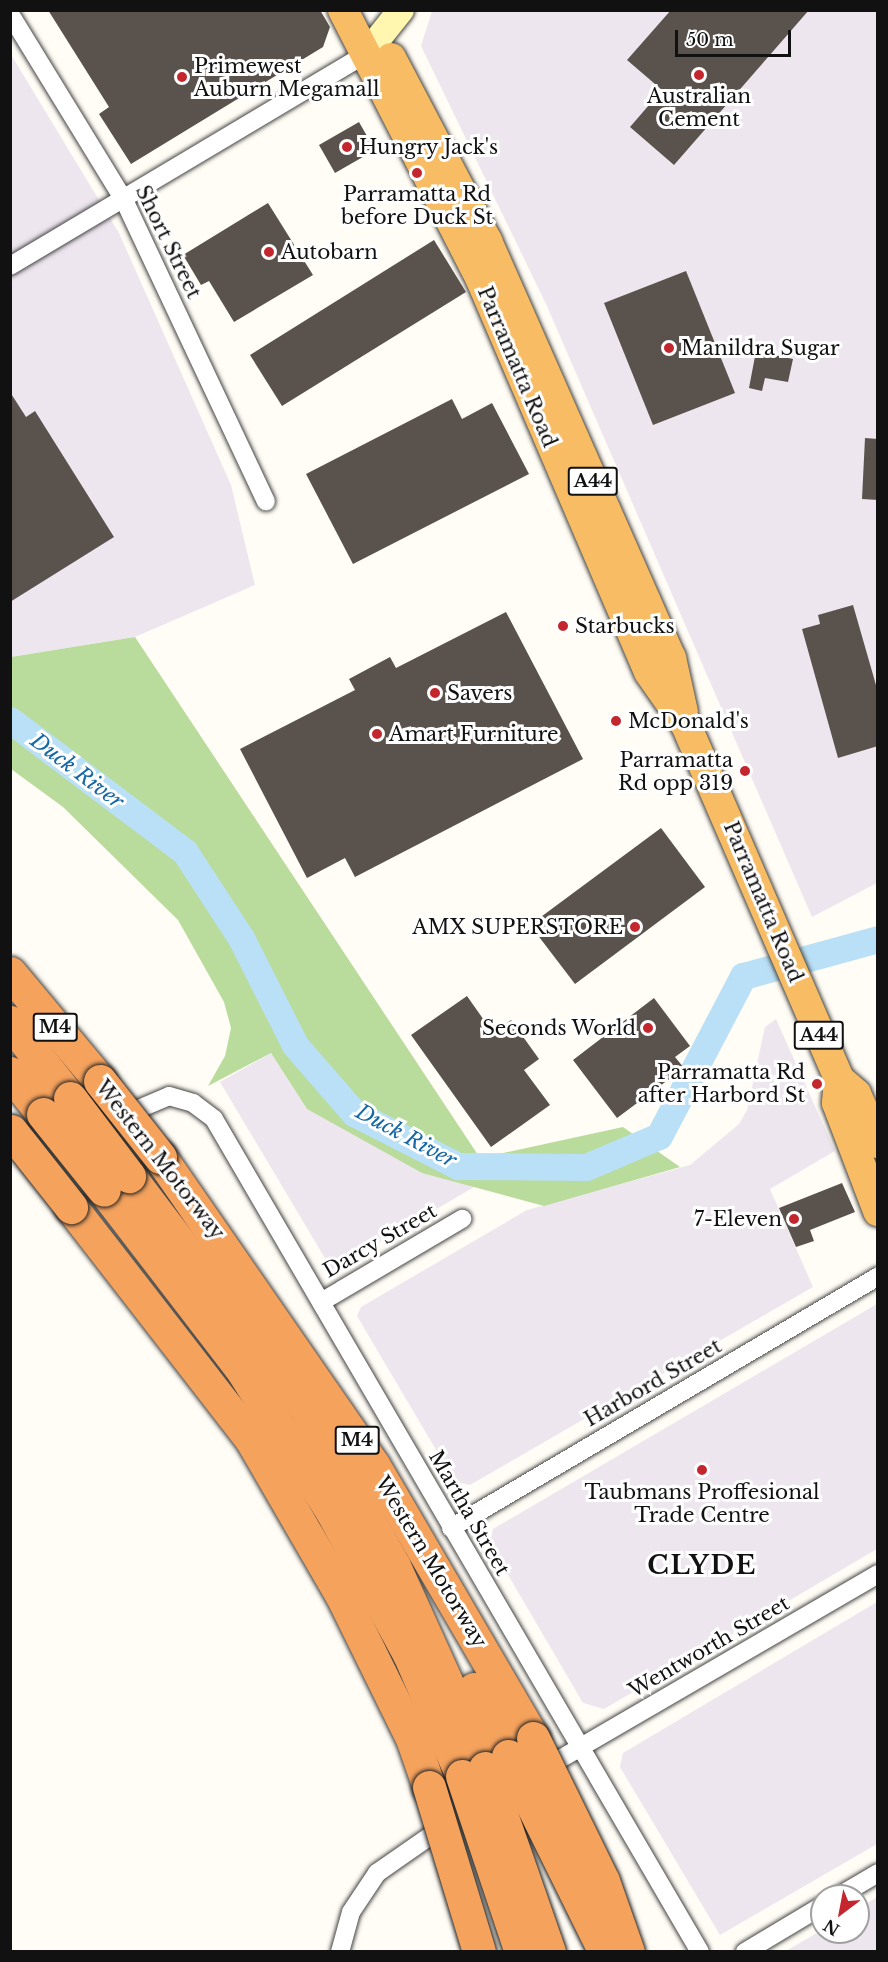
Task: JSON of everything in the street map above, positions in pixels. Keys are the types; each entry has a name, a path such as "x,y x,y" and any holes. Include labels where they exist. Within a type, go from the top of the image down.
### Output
{"highway":[{"name":"Parramatta Road","path":"343,10 373,46"},
{"name":"Parramatta Road","path":"366,10 373,46 481,280 649,672 686,725 839,1079 856,1094 878,1143"},
{"name":"Western Motorway","path":"10,973 160,1157 374,1466 497,1759 549,1952"},
{"name":"Western Motorway","path":"10,1022 56,1106 117,1183 305,1408 394,1566 497,1759 520,1952"},
{"name":"Western Motorway","path":"10,1073 56,1106"},
{"name":"Parramatta Road","path":"839,1079 837,1103 878,1211"},
{"path":"11,1131 250,1438 341,1594 412,1738 480,1952"},
{"name":"Western Motorway","path":"117,1183 240,1367 331,1510 409,1654 497,1759 599,1870 628,1952"},
{"path":"497,1759 605,1952"}],"main road":[{"path":"373,46 401,10"}],"street":[{"name":"Short Street","path":"10,14 125,202 266,501"},
{"path":"10,266 125,202 373,46"},
{"name":"Martha Street","path":"141,1108 169,1096 193,1103 214,1119 700,1952"},
{"name":"Darcy Street","path":"321,1302 462,1219"},
{"name":"Harbord Street","path":"451,1528 878,1276"},
{"name":"Wentworth Street","path":"562,1758 878,1574"},
{"path":"340,1952 345,1929 377,1873 430,1836"},
{"path":"859,1884 878,1873"},
{"path":"745,1952 810,1913"}],"shaded area":[{"path":"432,11 877,11 877,883 812,917 546,304 421,46"},
{"path":"10,53 119,233 231,485 255,585 135,637 11,657"},
{"path":"776,1019 835,1151 770,1189 813,1287 470,1485 455,1482 357,1316 361,1307 527,1210 690,1165 739,1124 747,1110 765,1027"},
{"path":"271,1053 307,1109 481,1183 332,1270 220,1082"},
{"path":"877,1304 877,1549 604,1709 583,1703 490,1544 493,1529"},
{"path":"877,1602 877,1844 720,1935 620,1767 623,1753"},
{"path":"877,1897 877,1951 786,1951 810,1937 810,1944 870,1944 870,1901"}],"green space":[{"path":"135,637 480,1158 623,1127 680,1167 544,1206 422,1173 307,1109 271,1053 208,1086 225,1056 231,1028 224,1002 178,920 63,807 11,769 11,657"}],"building":[{"name":"Primewest Auburn Megamall","path":"48,10 320,10 330,27 323,47 131,164 99,114 109,107"},
{"name":"Australian Cement","path":"671,10 809,10 674,165 630,127 662,90 627,60"},
{"name":"Hungry Jack's","path":"359,122 375,150 335,173 319,145"},
{"path":"268,203 313,275 234,322 209,281 201,285 183,255"},
{"path":"434,240 466,292 282,406 250,355"},
{"name":"Manildra Sugar","path":"686,271 735,393 653,425 604,303"},
{"path":"756,351 793,359 788,382 765,378 762,391 749,388"},
{"path":"10,392 26,417 35,411 114,537 10,602"},
{"path":"452,399 462,419 492,403 529,474 353,564 306,474"},
{"path":"865,438 878,439 878,500 862,499"},
{"path":"853,605 878,692 878,746 838,758 802,629 820,624 818,615"},
{"path":"506,612 583,759 355,877 345,858 307,878 240,749 355,690 349,679 390,657 396,668"},
{"path":"661,828 705,887 575,984 530,925"},
{"path":"467,996 493,1033 511,1020 539,1059 524,1070 550,1105 491,1147 411,1035"},
{"path":"654,998 690,1046 675,1057 684,1068 617,1118 573,1060"},
{"path":"842,1183 855,1212 810,1230 814,1241 796,1247 779,1208"}],"waterway":[{"name":"Duck River","path":"10,720 185,852 241,938 295,1045 354,1113 458,1166 586,1167 659,1136 743,976 878,939"}],"place":[{"name":"Australian Cement","path":"699,75"},
{"name":"Primewest Auburn Megamall","path":"182,77"},
{"name":"Hungry Jack's","path":"347,147"},
{"name":"Parramatta Rd before Duck St","path":"417,173"},
{"name":"Autobarn","path":"269,252"},
{"name":"Manildra Sugar","path":"669,348"},
{"name":"Starbucks","path":"563,626"},
{"name":"Savers","path":"435,693"},
{"name":"McDonald's","path":"616,721"},
{"name":"Amart Furniture","path":"377,734"},
{"name":"Parramatta Rd opp 319","path":"745,771"},
{"name":"AMX SUPERSTORE","path":"635,927"},
{"name":"Seconds World","path":"648,1028"},
{"name":"Parramatta Rd after Harbord St","path":"817,1084"},
{"name":"7-Eleven","path":"794,1219"},
{"name":"Taubmans Proffesional Trade Centre","path":"702,1470"}],"district":[{"name":"CLYDE","path":"702,1566"}]}
